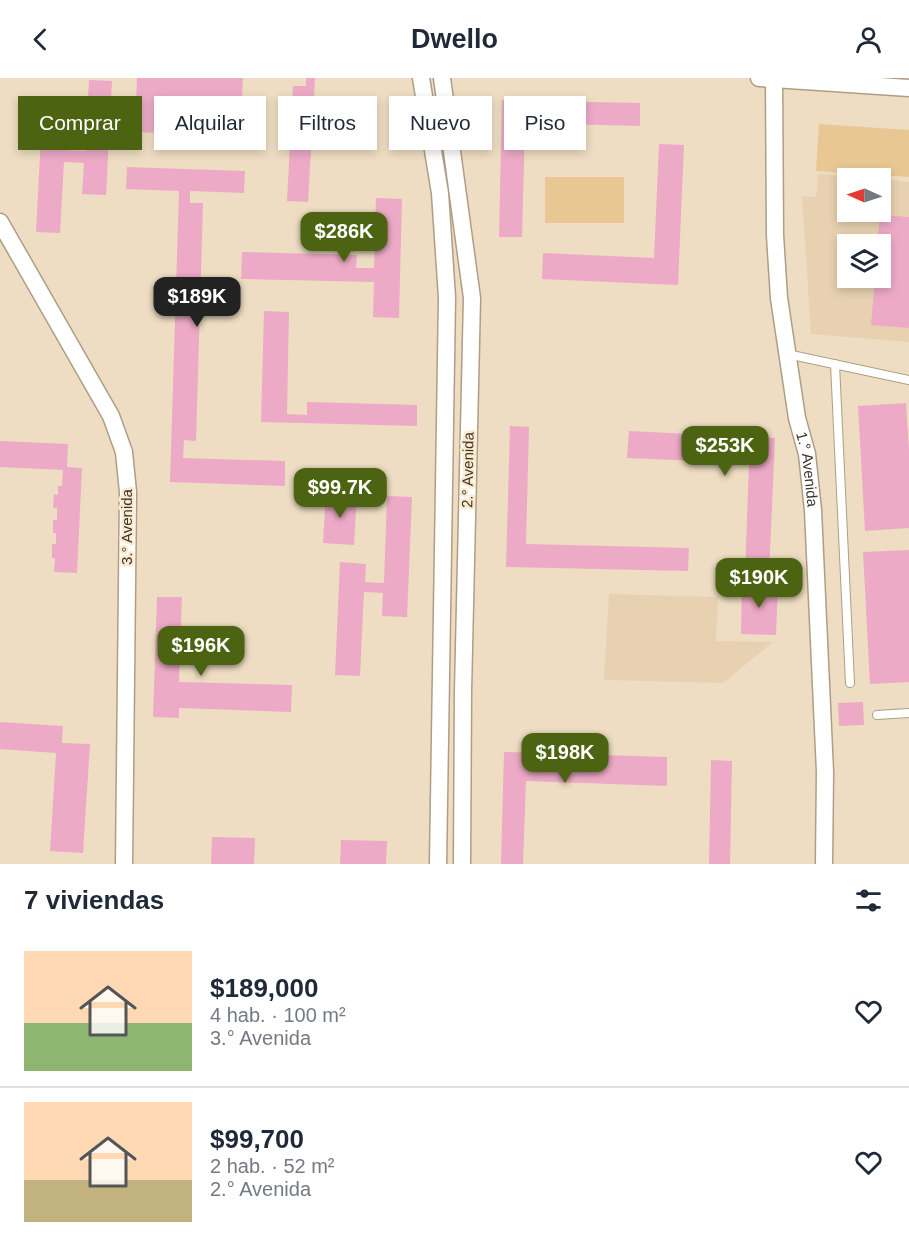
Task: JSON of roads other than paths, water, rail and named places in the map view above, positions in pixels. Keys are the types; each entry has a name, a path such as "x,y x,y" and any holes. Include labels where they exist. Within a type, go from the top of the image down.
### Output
{"street":[{"path":"421,78 440,193 447,297 438,864"},
{"name":"2.° Avenida","path":"442,78 472,298 463,692 462,864"},
{"path":"769,78 909,88"},
{"name":"1.° Avenida","path":"769,78 779,298 797,418 807,454 813,510 825,772 824,864"},
{"name":"3.° Avenida","path":"0,222 111,416 124,452 128,492 124,864"}],"lane":[{"path":"786,354 909,380"},
{"path":"835,364 850,683"},
{"path":"877,714 909,713"}]}
